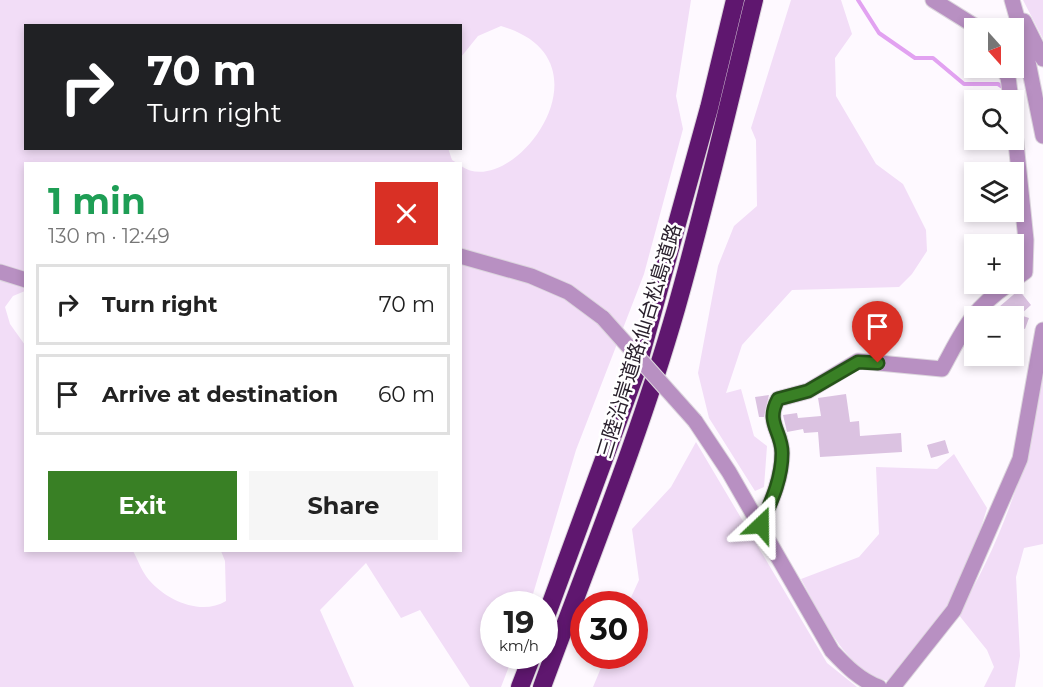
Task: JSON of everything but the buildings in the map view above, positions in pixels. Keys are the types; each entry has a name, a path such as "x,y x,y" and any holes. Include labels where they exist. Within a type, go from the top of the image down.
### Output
{"highway":[{"name":"三陸沿岸道路;仙台松島道路","path":"555,591 636,372 710,108 735,0"},
{"name":"三陸沿岸道路;仙台松島道路","path":"542,687 624,466 675,310 721,138 753,0"},
{"path":"520,687 527,669"}],"street":[{"path":"933,0 964,19"},
{"path":"1012,0 1043,58"},
{"path":"1012,0 1024,42 1043,136"},
{"path":"1017,150 1026,240 1024,273"},
{"path":"462,257 531,276 568,292 603,318 695,422 761,525 803,604 832,651 849,669 868,683 879,687"},
{"path":"0,273 24,279"},
{"path":"761,525 778,485 782,451 772,420 778,399 808,391 858,362 942,369 973,314 998,294"},
{"path":"893,687 954,610 1020,459 1043,330"}],"shaded area":[{"path":"0,0 691,0 676,96 683,129 644,274 576,450 534,591 480,591 480,669 508,669 501,687 470,687 420,610 401,618 366,563 320,610 354,687 0,687"},
{"path":"791,0 841,0 852,34 835,58 836,96 876,164 903,184 926,230 927,251 912,274 899,287 792,290 742,345 726,393 741,389 754,436 767,446 764,487 755,491 709,418 698,373 718,266 734,226 757,206 756,140 751,128"},
{"path":"1023,0 1043,0 1043,39"},
{"path":"1043,374 1043,544 1024,548 1016,577 1020,656 1015,687 984,687 994,667 987,650 958,614 988,557 1012,498 1031,438"},
{"path":"696,442 827,663 857,687 593,687 601,669 648,669 648,591 634,591 639,580 632,529 671,487"},
{"path":"954,454 987,508 980,531 947,609 891,681 876,677 849,656 837,641 801,579 859,557 879,534 876,467 937,469"}],"waterway":[{"path":"858,0 879,33 915,58 933,58 964,84 998,84 1004,88"}],"route":[{"path":"761,525 778,485 782,451 772,420 778,399 808,391 858,362 878,363"}]}
